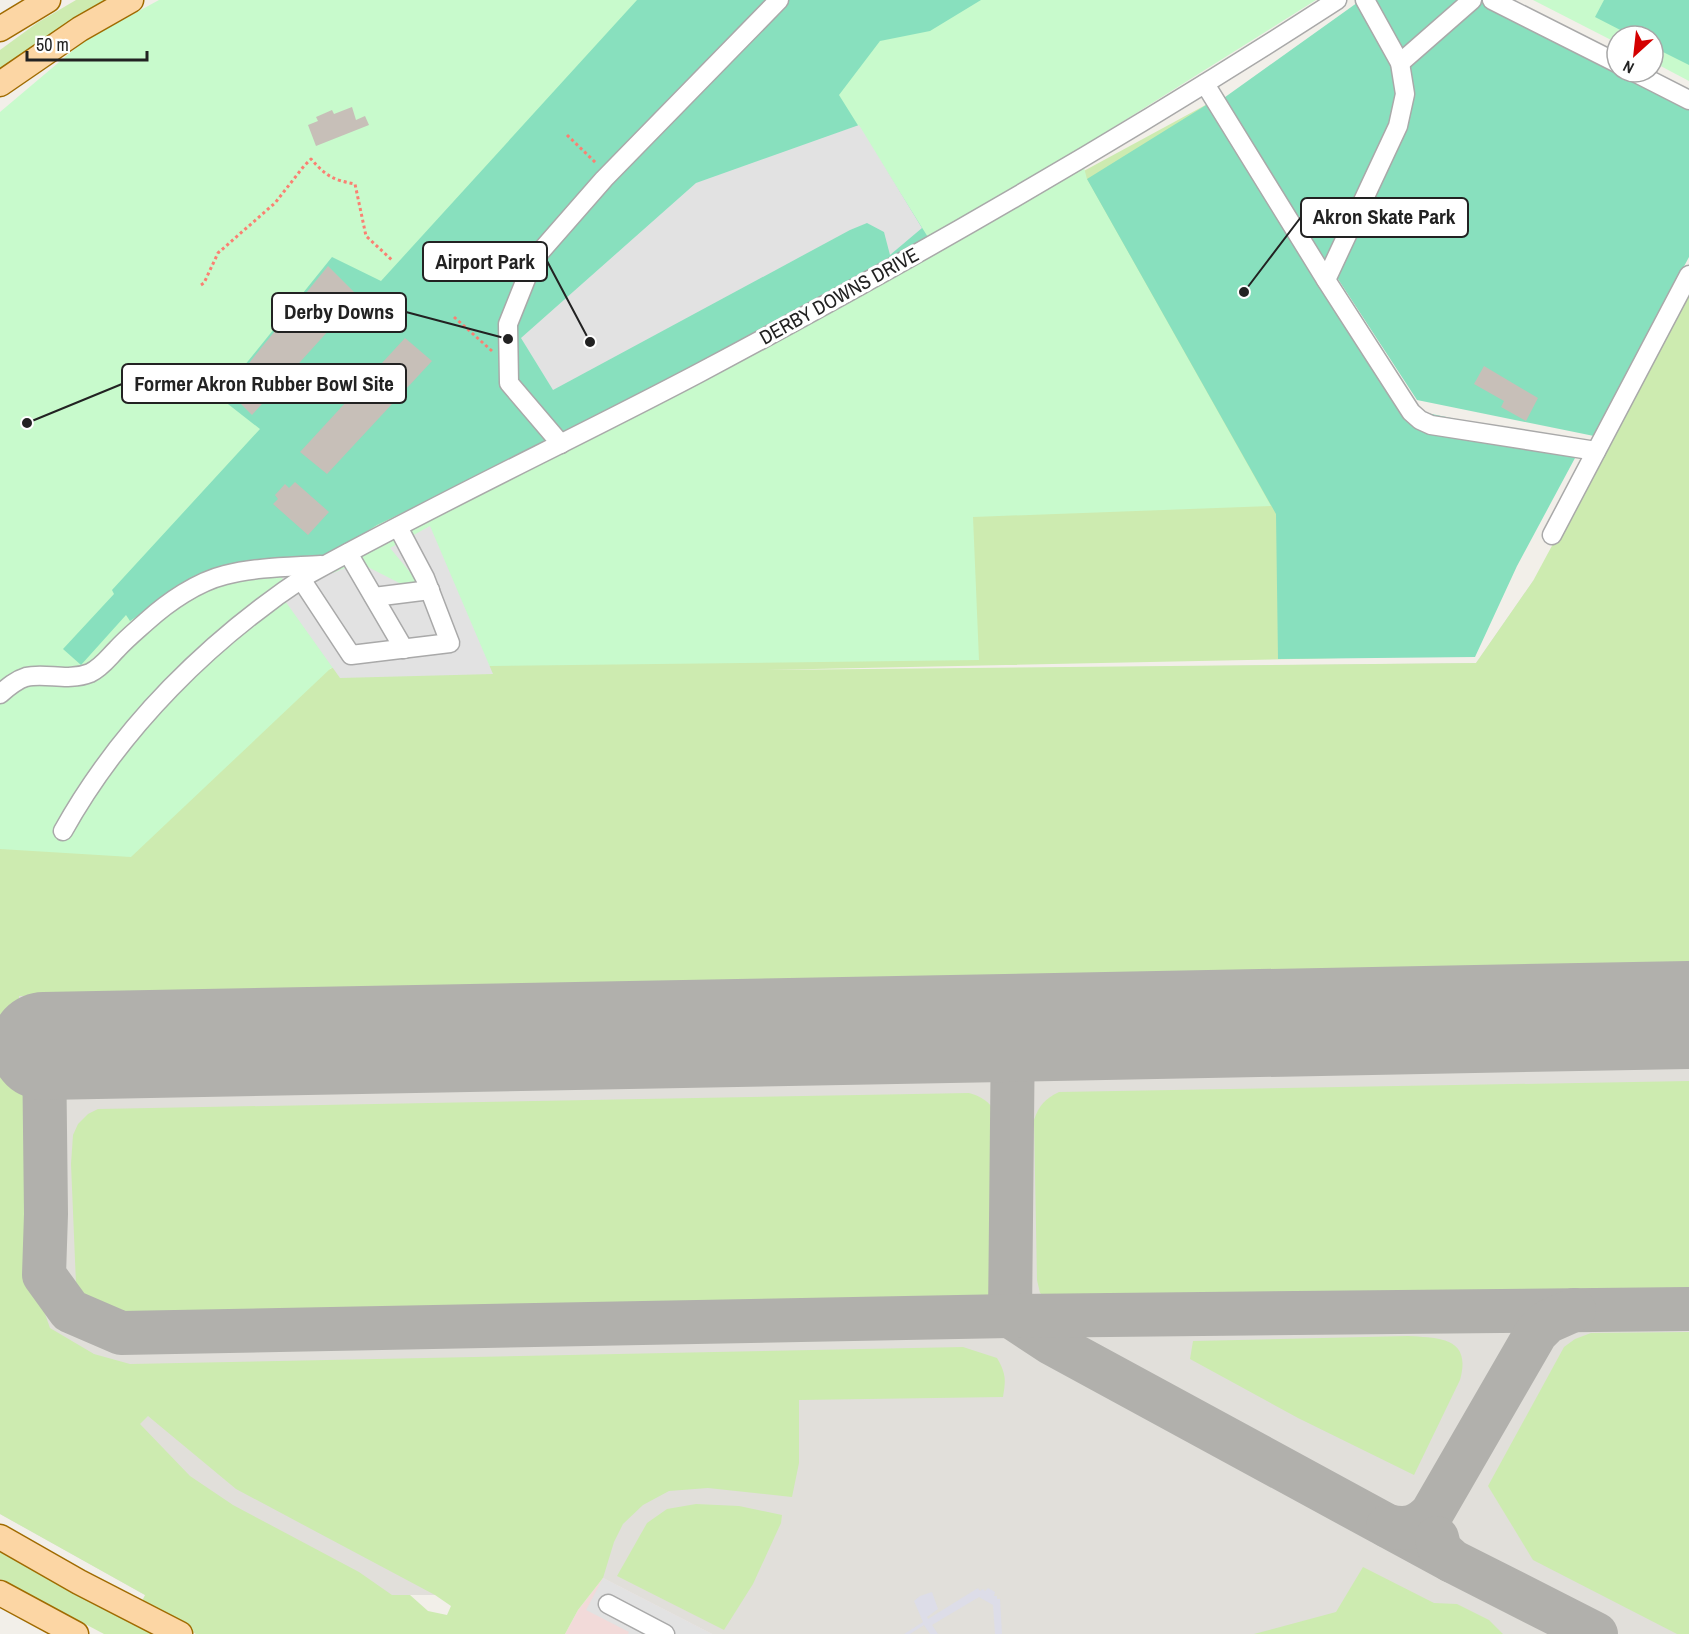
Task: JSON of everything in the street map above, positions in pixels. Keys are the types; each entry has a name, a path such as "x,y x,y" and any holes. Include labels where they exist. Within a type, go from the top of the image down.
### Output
{"main road":[{"path":"0,29 48,0"},
{"path":"0,84 80,29 131,0"},
{"path":"0,1537 79,1582 179,1634"},
{"path":"0,1593 75,1634"}],"street":[{"path":"561,444 509,382 508,324 534,259 608,175 779,0"},
{"name":"DERBY DOWNS DRIVE","path":"63,831 94,779 150,710 215,646 301,579 699,373 922,251 1141,124 1337,0"},
{"path":"1326,280 1398,126 1405,94 1400,63 1365,0"},
{"path":"1400,63 1472,0"},
{"path":"1492,0 1605,57"},
{"path":"1205,84 1411,412 1420,420 1431,425 1596,451"},
{"path":"1658,84 1689,100"},
{"path":"1552,535 1689,274"},
{"path":"301,579 351,655 450,643 430,590 399,527"},
{"path":"348,553 404,648"},
{"name":"DERBY DOWNS DRIVE","path":"0,694 12,683 28,677 69,677 89,673 104,663 149,619 208,580 257,569 325,565"},
{"path":"374,597 430,590"},
{"path":"608,1604 665,1634"}],"path":[{"path":"567,135 608,175"},
{"path":"201,285 218,253 275,203 312,159 325,174 335,180 355,184 366,236 393,261"}],"shaded area":[{"path":"859,125 922,228 890,255 884,232 867,223 850,230 553,390 521,338 696,183"},
{"path":"430,526 493,674 340,678 278,591 286,585 281,576 333,573 362,561 366,566 407,587 419,583 390,548"},
{"path":"1689,528 1689,1634 712,1634 603,1578 435,1595 145,1595 0,1514 0,849 493,674 1476,663 1533,581"},
{"path":"603,1578 712,1634 565,1634 578,1610"},
{"path":"603,1578 712,1634 628,1634 629,1632 586,1610"},
{"path":"978,1588 980,1591 983,1589 985,1591 988,1588 995,1592 994,1596 997,1596 997,1599 1000,1599 1002,1634 995,1634 993,1605 979,1597 932,1625 938,1634 930,1634 924,1625 910,1634 904,1634 923,1622 914,1601 920,1596 932,1592 938,1609 927,1617 928,1619"}],"green space":[{"path":"76,0 115,0 0,79 0,50 37,23"},
{"path":"159,0 1316,0 1079,149 1087,179 1271,506 973,517 979,660 331,668 131,857 0,849 0,112 84,41"},
{"path":"637,0 981,0 930,31 880,41 839,95 931,242 506,463 377,525 327,557 308,556 200,574 130,621 126,615 81,665 63,649 114,594 112,590 260,429 219,397 332,257 381,281"},
{"path":"1361,0 1483,0 1605,63 1605,84 1646,84 1689,106 1689,257 1594,436 1417,400 1221,100"},
{"path":"1533,0 1689,0 1689,81 1665,68 1665,24 1605,24 1605,37"},
{"path":"1604,0 1689,0 1689,65 1665,53 1665,24 1609,24 1595,17"},
{"path":"1211,102 1342,658 765,670 1476,663 1533,581 1689,291 1689,967 19,996 32,1277 50,1328 94,1354 130,1364 963,1347 997,1358 1004,1373 1003,1397 799,1400 799,1463 792,1497 708,1488 669,1491 643,1505 623,1524 614,1542 603,1578 578,1610 565,1634 196,1634 140,1605 145,1595 0,1514 0,746 112,770 332,668 490,669 430,526","holes":["148,1416 236,1489 435,1595 451,1606 447,1615 428,1611 410,1595 392,1595 359,1572 233,1505 190,1476 140,1424"]},
{"path":"1211,102 1411,405 1427,413 1582,445 1517,566 1475,657 1278,659 1276,514 1087,179"},
{"path":"1689,1081 1689,1299 1060,1308 1040,1293 1037,1280 1034,1120 1043,1103 1059,1092"},
{"path":"969,1093 990,1104 1000,1125 1000,1274 996,1292 980,1305 138,1324 116,1321 92,1309 86,1303 76,1284 71,1164 73,1135 78,1124 88,1114 98,1109"},
{"path":"1689,1332 1689,1634 1677,1634 1533,1560 1488,1486 1564,1347 1575,1339 1591,1333"},
{"path":"1408,1336 1441,1339 1450,1343 1461,1355 1462,1366 1460,1380 1414,1475 1298,1418 1190,1359 1193,1341"},
{"path":"696,1504 739,1506 782,1515 781,1523 753,1584 724,1630 617,1576 647,1523 667,1509"},
{"path":"0,1552 152,1634 104,1634 0,1579"},
{"path":"1363,1567 1434,1603 1457,1604 1489,1620 1503,1634 1254,1634 1336,1612"}],"building":[{"path":"352,107 356,120 365,116 369,125 316,146 308,125 318,121 316,117 332,110 334,114"},
{"path":"328,266 359,297 252,415 227,390"},
{"path":"405,338 432,361 327,474 300,452"},
{"path":"1484,366 1538,398 1526,421 1501,407 1504,401 1474,384"},
{"path":"295,482 329,512 308,535 273,504 278,499 275,495 285,484 289,488"}],"taxiway":[{"path":"1013,1027 1010,1316 1051,1343 1452,1561"},
{"path":"44,1046 46,1214 44,1275 70,1311 121,1333 1010,1316 1689,1309"},
{"path":"1388,1526 1412,1527 1432,1513 1536,1333 1547,1322 1574,1310"},
{"path":"1437,1538 1440,1550 1452,1561 1596,1634"}],"runway":[{"path":"44,1046 1689,1015"}],"place":[{"name":"Akron Skate Park","path":"1244,292"},
{"name":"Derby Downs","path":"508,339"},
{"name":"Airport Park","path":"590,342"},
{"name":"Former Akron Rubber Bowl Site","path":"27,423"}]}
